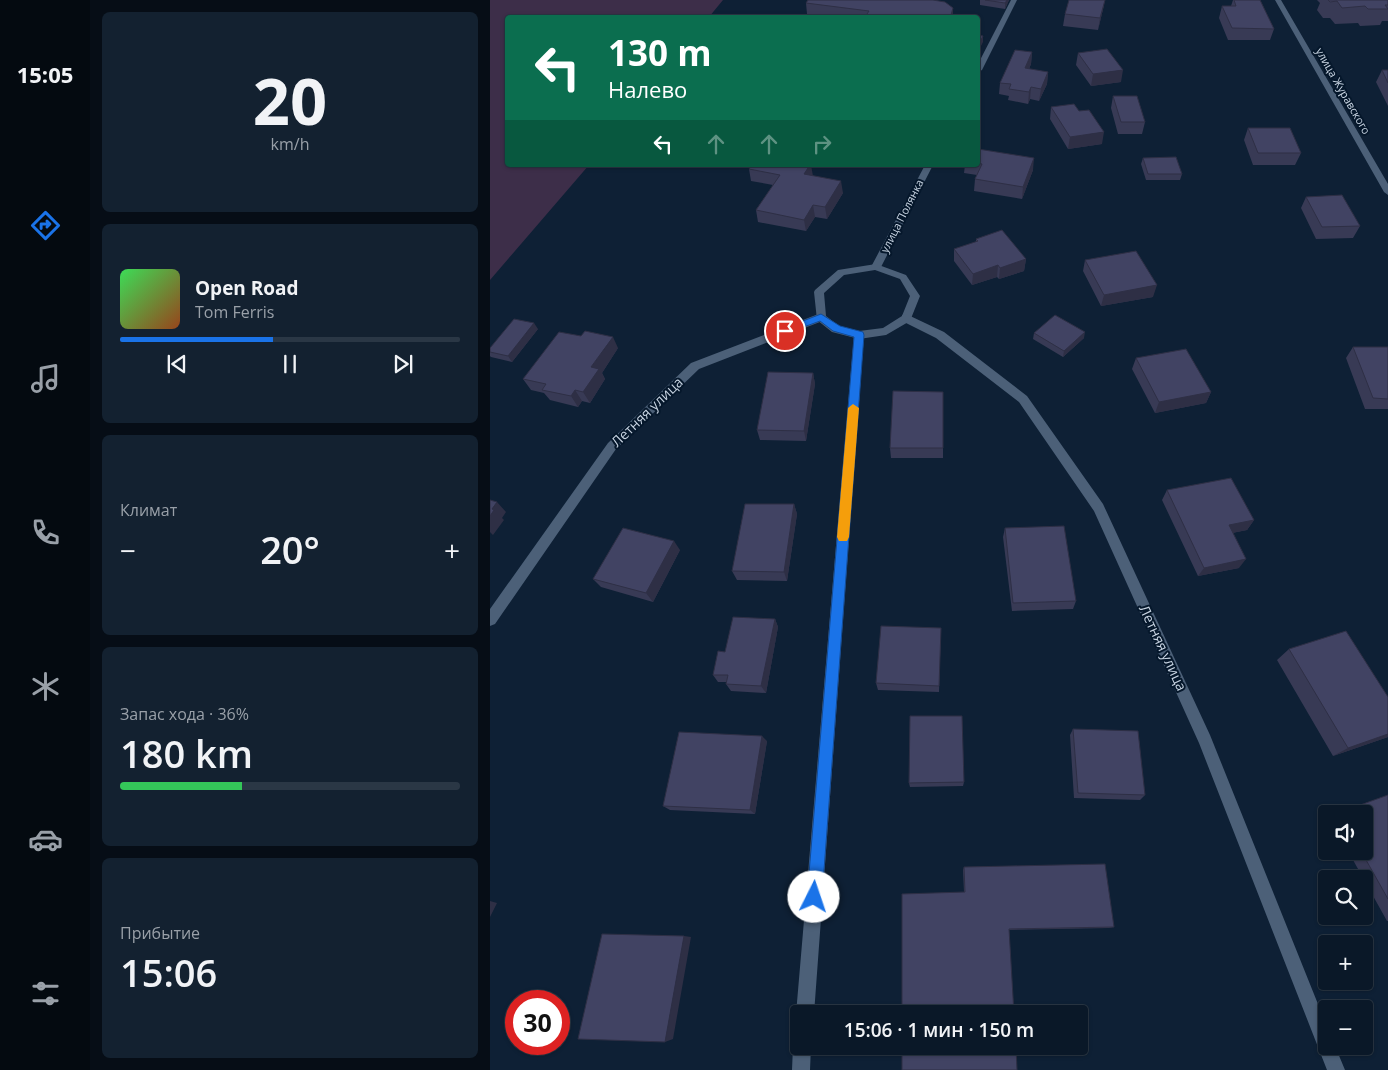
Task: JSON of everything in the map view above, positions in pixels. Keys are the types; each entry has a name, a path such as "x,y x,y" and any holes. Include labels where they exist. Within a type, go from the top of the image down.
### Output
{"street":[{"path":"980,66 1014,0"},
{"name":"улица Журавского","path":"1278,0 1388,192"},
{"name":"улица Полянка","path":"876,267 927,167"},
{"path":"876,267 903,277 915,296 906,318 886,331 859,335 836,329 821,317 819,292 841,272 876,267"},
{"name":"Летняя улица","path":"490,620 612,446 695,366 821,317"},
{"name":"Летняя улица","path":"906,318 940,335 1023,399 1099,508 1205,740 1318,1026"},
{"path":"806,1005 859,335"},
{"path":"800,1070 801,1055"},
{"name":"Летняя улица","path":"1330,1055 1336,1070"}],"shaded area":[{"path":"490,0 723,0 711,15 505,15 505,167 587,167 490,280"}],"building":[{"path":"808,0 933,0 945,2 953,8 951,15 866,15 869,11 806,3"},
{"path":"985,0 1007,0 1005,3"},
{"path":"1069,0 1105,0 1100,18 1065,14"},
{"path":"1234,0 1260,0 1274,29 1232,28 1222,6 1236,6"},
{"path":"1328,0 1388,0 1388,5 1385,5 1388,9 1368,9 1365,6 1342,8 1337,1 1330,2"},
{"path":"1107,49 1123,70 1093,74 1078,53"},
{"path":"1015,50 1032,52 1025,68 1048,72 1041,89 1031,87 1029,92 1009,89 1011,84 1000,83"},
{"path":"1382,70 1388,70 1388,83"},
{"path":"1113,96 1137,96 1145,122 1121,122"},
{"path":"1074,104 1079,111 1089,110 1104,132 1070,137 1051,107"},
{"path":"1248,128 1290,128 1301,153 1258,153"},
{"path":"980,149 1034,158 1023,187 975,179 982,164 980,164"},
{"path":"1176,157 1182,174 1148,174 1143,158"},
{"path":"750,167 809,167 804,174 841,181 825,207 813,205 804,220 756,210 780,175 749,169"},
{"path":"1342,195 1360,226 1322,227 1306,197"},
{"path":"1002,230 1026,259 1000,268 998,265 973,274 954,249"},
{"path":"1136,251 1157,285 1104,295 1085,260"},
{"path":"1055,315 1085,332 1064,351 1034,333"},
{"path":"514,319 534,323 508,356 490,352 490,348"},
{"path":"585,331 613,337 591,367 599,369 583,392 575,390 571,396 542,390 546,384 523,379 559,332 581,336"},
{"path":"1353,347 1388,347 1388,399 1373,398"},
{"path":"1186,349 1211,392 1159,402 1136,358"},
{"path":"768,372 813,373 804,431 757,430"},
{"path":"893,391 943,392 943,448 890,448"},
{"path":"1231,478 1254,520 1229,525 1246,559 1204,568 1167,490"},
{"path":"490,500 497,502 490,516"},
{"path":"745,504 794,504 784,572 732,571"},
{"path":"1064,526 1076,601 1013,603 1005,528"},
{"path":"623,528 674,541 646,593 593,579"},
{"path":"733,617 775,619 761,686 726,684 728,675 713,675 718,651 725,652"},
{"path":"881,626 941,628 939,686 876,683"},
{"path":"1346,631 1388,697 1388,734 1348,748 1289,649"},
{"path":"910,716 962,716 964,782 909,783"},
{"path":"1073,729 1138,731 1145,795 1078,793"},
{"path":"679,732 762,736 750,810 663,806"},
{"path":"1388,795 1388,899 1366,860 1373,860 1373,805 1360,805"},
{"path":"1105,864 1114,927 1009,929 1013,1005 902,1005 902,894 965,892 964,867"},
{"path":"602,934 684,936 665,1042 578,1039"},
{"path":"902,1055 1016,1055 1017,1070 902,1070"}],"slow traffic":[{"path":"843,537 853,408"}],"route":[{"path":"785,331 821,317 836,329 859,335 814,897"}]}
